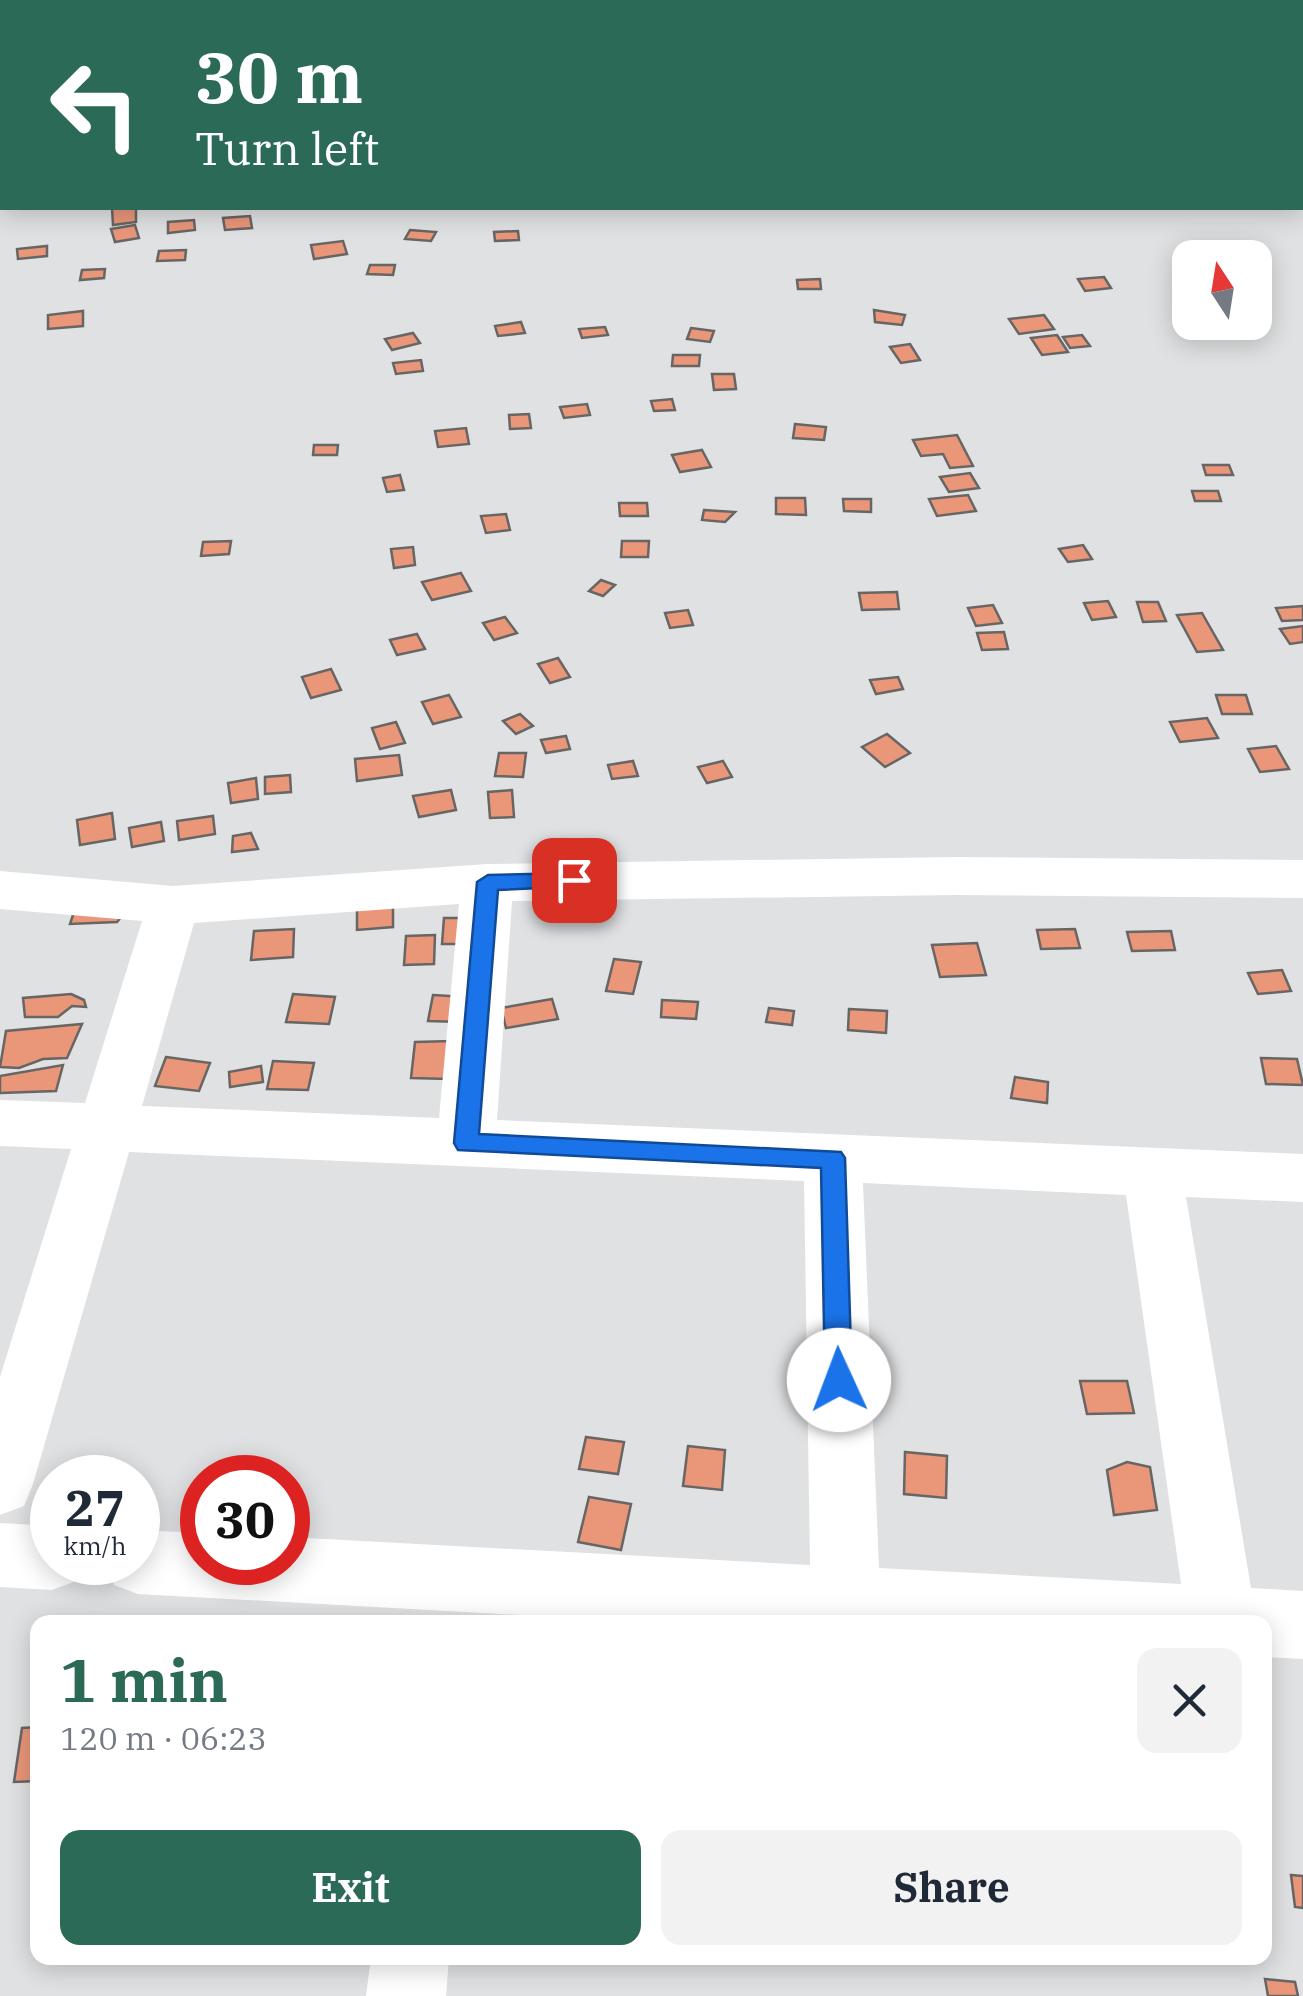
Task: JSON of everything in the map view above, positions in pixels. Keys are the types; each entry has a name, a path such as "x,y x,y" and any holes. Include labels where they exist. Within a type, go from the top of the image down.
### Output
{"street":[{"path":"0,890 173,905 488,882 957,876 1303,879"},
{"path":"466,1143 488,882"},
{"path":"0,1484 173,905"},
{"path":"0,1123 1303,1178"},
{"path":"833,1158 845,1600"},
{"path":"1152,1172 1247,1615"},
{"path":"0,1555 30,1557"},
{"path":"160,1565 439,1601 845,1600 1120,1615"},
{"path":"1272,1623 1303,1625"},
{"path":"406,1996 409,1965"}],"building":[{"path":"112,210 136,210 136,222 113,225"},
{"path":"250,216 252,228 225,230 223,218"},
{"path":"194,220 195,230 168,233 168,222"},
{"path":"135,225 139,238 115,242 111,229"},
{"path":"410,230 436,232 431,241 405,239"},
{"path":"518,231 519,240 495,241 494,232"},
{"path":"343,241 347,254 314,259 311,245"},
{"path":"47,246 47,256 18,259 17,249"},
{"path":"186,250 185,260 157,261 159,251"},
{"path":"370,265 395,265 393,275 367,274"},
{"path":"105,269 104,278 80,280 82,270"},
{"path":"1104,277 1111,288 1085,291 1078,279"},
{"path":"820,279 821,289 798,289 797,280"},
{"path":"874,310 905,315 902,325 875,322"},
{"path":"83,311 83,326 48,329 48,315"},
{"path":"1044,315 1054,329 1019,334 1009,319"},
{"path":"521,322 525,333 498,336 495,326"},
{"path":"605,327 608,335 582,338 579,329"},
{"path":"691,328 714,331 710,342 687,339"},
{"path":"413,333 420,343 392,350 385,339"},
{"path":"1057,335 1068,352 1042,355 1031,338"},
{"path":"1082,335 1090,346 1070,348 1063,337"},
{"path":"910,344 920,360 901,363 890,347"},
{"path":"673,355 700,355 699,366 672,366"},
{"path":"421,360 423,371 396,374 393,363"},
{"path":"712,374 734,374 736,389 714,390"},
{"path":"672,399 675,410 654,411 651,401"},
{"path":"587,404 590,415 564,418 560,407"},
{"path":"529,414 531,428 510,429 509,415"},
{"path":"795,424 826,427 824,440 793,438"},
{"path":"466,428 469,444 438,447 435,431"},
{"path":"957,435 973,466 950,468 943,454 921,456 913,440"},
{"path":"314,445 338,445 337,455 313,455"},
{"path":"702,450 711,467 680,472 672,455"},
{"path":"1203,465 1229,465 1233,475 1206,475"},
{"path":"970,473 979,488 949,492 940,477"},
{"path":"400,475 404,490 387,492 383,478"},
{"path":"1192,491 1218,491 1221,501 1195,501"},
{"path":"968,495 976,511 937,516 929,499"},
{"path":"776,498 805,498 806,515 776,514"},
{"path":"843,499 871,499 871,512 844,511"},
{"path":"619,503 647,503 648,516 620,516"},
{"path":"704,510 735,512 725,522 702,520"},
{"path":"506,514 510,530 486,533 481,516"},
{"path":"231,541 229,554 201,556 203,542"},
{"path":"622,541 649,541 648,557 621,557"},
{"path":"1083,545 1092,559 1068,562 1059,549"},
{"path":"413,547 415,565 394,568 391,549"},
{"path":"461,573 471,591 432,600 422,582"},
{"path":"601,580 615,585 603,596 589,591"},
{"path":"897,592 899,609 862,610 859,593"},
{"path":"1108,601 1116,617 1092,620 1084,603"},
{"path":"1137,602 1158,602 1166,621 1143,622"},
{"path":"993,605 1002,623 976,626 968,608"},
{"path":"1303,606 1303,620 1282,621 1276,608"},
{"path":"688,610 693,625 670,628 665,613"},
{"path":"1202,613 1223,650 1197,652 1177,615"},
{"path":"505,617 517,633 494,640 483,623"},
{"path":"1303,626 1303,642 1290,644 1280,629"},
{"path":"1004,632 1008,649 982,650 977,633"},
{"path":"417,634 425,649 397,655 390,640"},
{"path":"558,658 570,677 550,683 538,664"},
{"path":"331,669 341,690 311,698 302,677"},
{"path":"898,677 903,689 876,694 870,680"},
{"path":"449,695 461,717 433,724 422,702"},
{"path":"1216,695 1246,695 1252,714 1222,714"},
{"path":"520,714 533,726 516,734 503,721"},
{"path":"1207,718 1218,738 1180,742 1170,722"},
{"path":"396,722 405,743 380,749 372,728"},
{"path":"887,734 910,753 885,767 862,747"},
{"path":"566,736 570,749 546,753 541,740"},
{"path":"1276,746 1289,769 1260,772 1248,749"},
{"path":"499,753 526,753 523,777 495,776"},
{"path":"399,755 402,775 357,781 355,759"},
{"path":"633,761 638,776 612,779 608,765"},
{"path":"723,761 732,777 707,783 698,767"},
{"path":"290,775 291,792 265,794 265,777"},
{"path":"256,778 258,799 231,803 228,783"},
{"path":"451,790 456,810 419,817 413,796"},
{"path":"512,790 514,817 490,818 488,792"},
{"path":"112,813 115,839 80,845 77,820"},
{"path":"213,816 215,834 179,840 177,821"},
{"path":"161,822 164,841 132,847 129,828"},
{"path":"251,833 258,849 232,852 233,836"},
{"path":"393,903 393,927 357,930 357,905"},
{"path":"76,906 127,910 117,922 70,924"},
{"path":"444,918 465,918 464,944 442,944"},
{"path":"294,929 293,957 251,960 254,931"},
{"path":"1075,929 1080,948 1041,949 1037,930"},
{"path":"1171,931 1175,950 1132,951 1127,932"},
{"path":"435,935 434,964 404,965 406,936"},
{"path":"977,943 986,975 940,977 932,945"},
{"path":"614,959 641,962 633,994 606,991"},
{"path":"1282,970 1291,991 1258,994 1248,973"},
{"path":"71,994 84,1000 86,1007 72,1006 58,1017 25,1017 23,998"},
{"path":"293,994 335,997 329,1024 286,1022"},
{"path":"433,995 466,997 462,1022 428,1021"},
{"path":"552,999 558,1019 506,1028 501,1008"},
{"path":"662,1000 698,1002 696,1019 661,1017"},
{"path":"769,1008 794,1011 792,1025 766,1022"},
{"path":"849,1009 887,1011 886,1033 848,1030"},
{"path":"82,1024 67,1058 43,1059 19,1068 0,1067 6,1031"},
{"path":"452,1041 449,1079 411,1078 415,1042"},
{"path":"166,1057 210,1063 199,1091 155,1086"},
{"path":"1261,1058 1297,1059 1303,1085 1266,1084"},
{"path":"273,1061 314,1063 308,1090 267,1089"},
{"path":"63,1065 56,1091 0,1093 0,1076"},
{"path":"261,1066 263,1082 230,1087 229,1072"},
{"path":"1015,1077 1048,1082 1047,1103 1011,1098"},
{"path":"1080,1381 1127,1381 1134,1413 1087,1414"},
{"path":"586,1437 624,1442 618,1474 579,1469"},
{"path":"688,1446 725,1450 722,1490 683,1486"},
{"path":"905,1452 947,1456 946,1498 904,1494"},
{"path":"1127,1462 1150,1467 1157,1510 1114,1515 1107,1470"},
{"path":"589,1497 631,1504 621,1550 578,1542"},
{"path":"22,1728 30,1728 30,1781 14,1782"},
{"path":"1291,1875 1303,1876 1303,1908 1295,1907"},
{"path":"1265,1979 1295,1982 1298,1996 1268,1996"}],"route":[{"path":"574,880 488,882 466,1143 833,1158 839,1380"}]}
